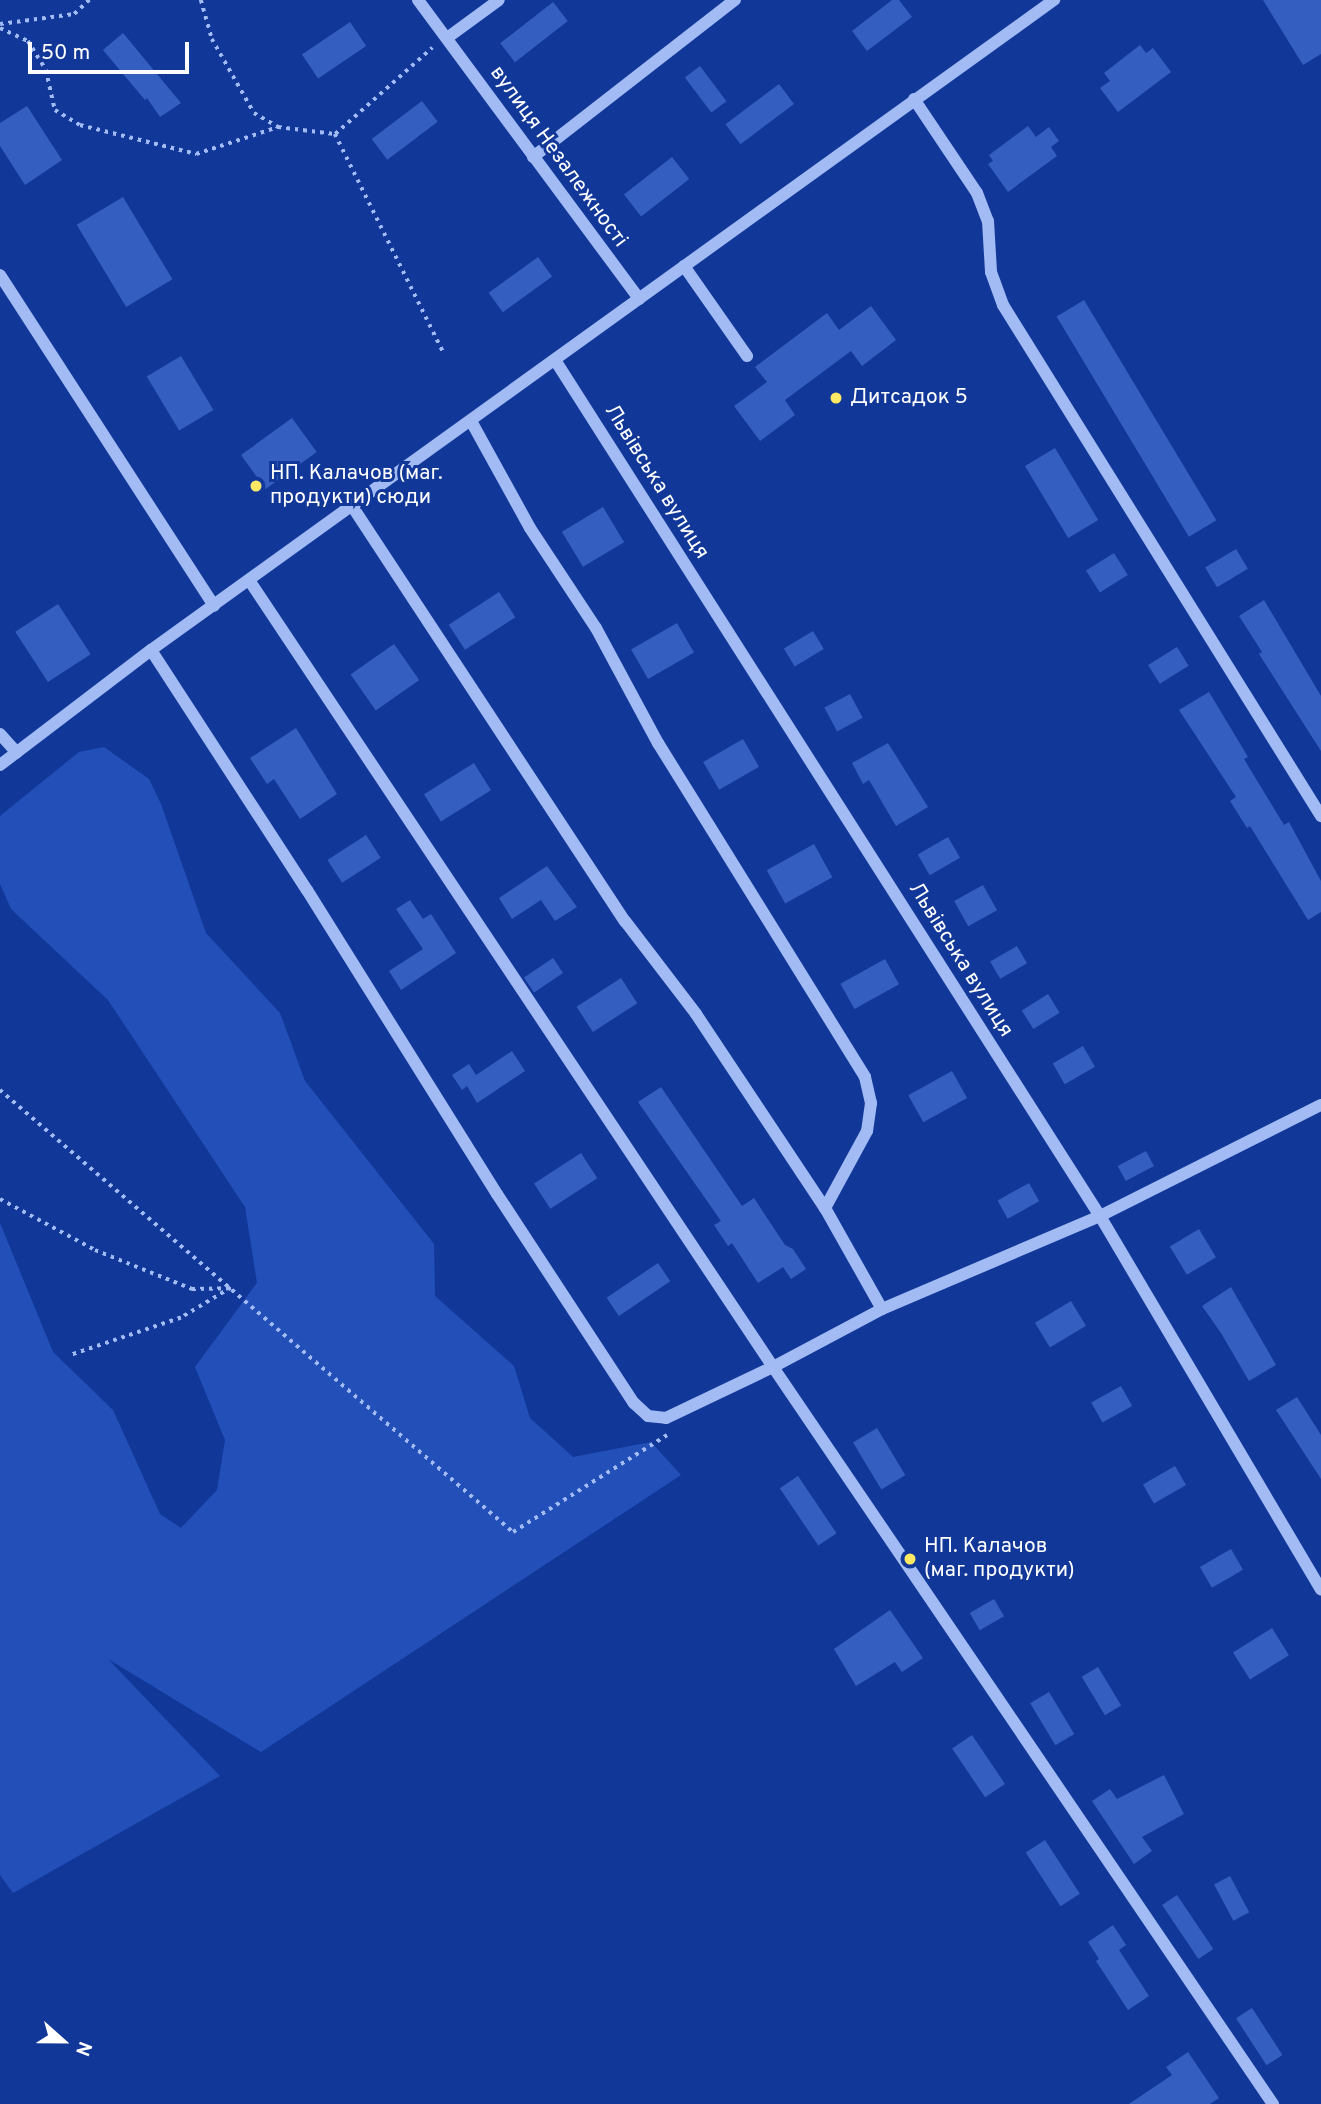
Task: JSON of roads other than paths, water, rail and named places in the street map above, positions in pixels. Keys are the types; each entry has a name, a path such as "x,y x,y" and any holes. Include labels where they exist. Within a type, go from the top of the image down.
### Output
{"street":[{"name":"вулиця Незалежності","path":"418,0 639,299"},
{"path":"447,38 499,0"},
{"path":"533,157 736,0"},
{"path":"0,765 151,650 1054,0"},
{"path":"914,99 977,193 988,221 991,272 1003,305 1321,816"},
{"path":"684,266 747,356"},
{"path":"0,275 214,606"},
{"name":"Львівська вулиця","path":"555,360 1100,1216 1321,1589"},
{"path":"471,421 530,527 596,628 658,743 865,1077 871,1103 867,1132 825,1208"},
{"path":"352,506 625,921 696,1014 825,1208 882,1309"},
{"path":"249,580 773,1367 1273,2104"},
{"path":"151,650 634,1403 648,1416 666,1418 773,1367 882,1309 1100,1216 1321,1105"},
{"path":"0,734 16,753"}],"place":[{"name":"Дитсадок 5","path":"836,398"},
{"name":"НП. Калачов (маг. продукти) сюди","path":"256,486"},
{"name":"НП. Калачов (маг. продукти)","path":"910,1559"}]}
